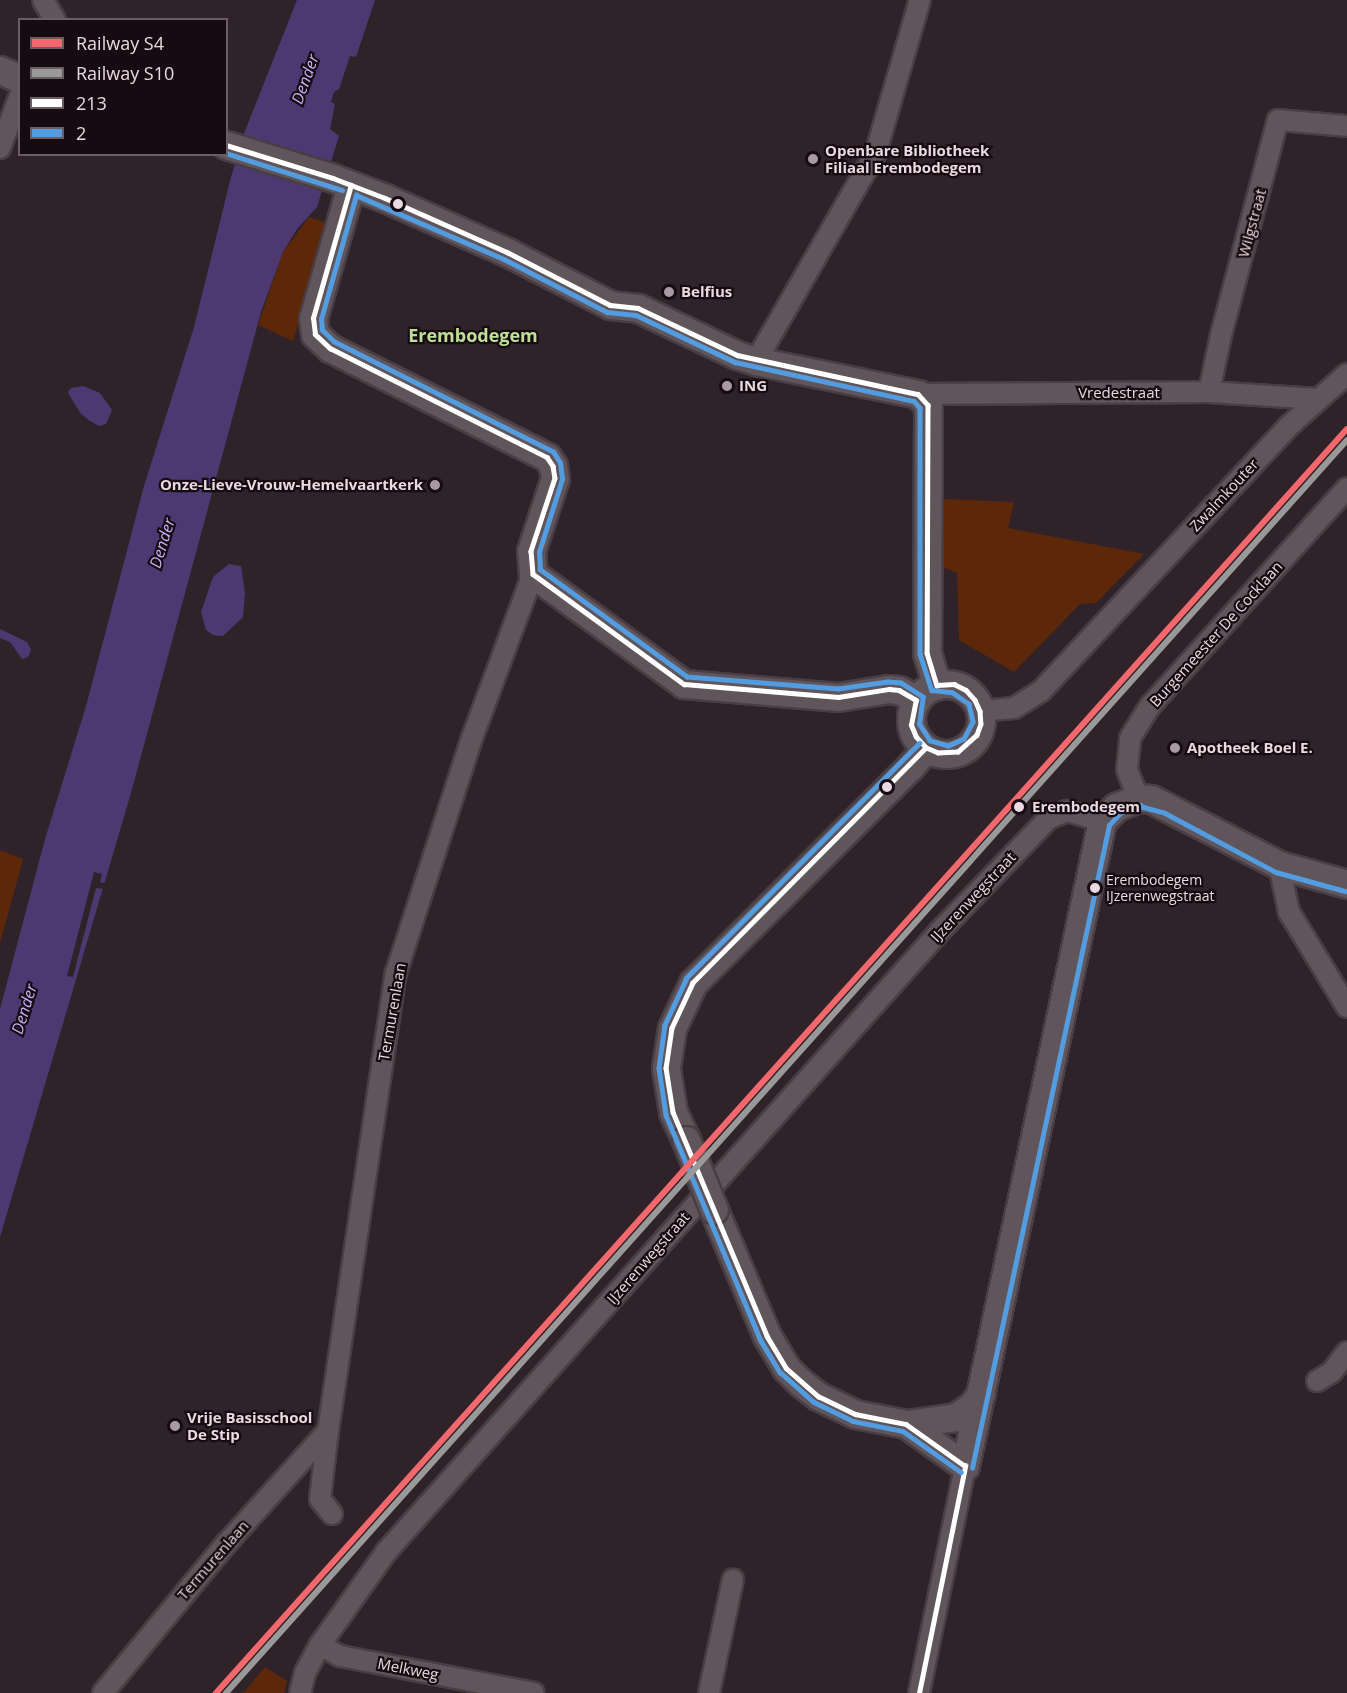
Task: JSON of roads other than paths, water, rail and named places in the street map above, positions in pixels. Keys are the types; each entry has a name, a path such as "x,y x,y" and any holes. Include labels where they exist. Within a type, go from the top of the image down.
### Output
{"street":[{"path":"43,0 55,18"},
{"path":"756,361 876,152 920,0"},
{"path":"0,70 18,78"},
{"path":"0,148 18,100"},
{"name":"Wilgstraat","path":"1209,392 1221,335 1278,120 1347,126"},
{"path":"230,146 342,182 507,252 610,305 638,308 756,361 918,394 928,405 927,653 926,692 912,711 911,725 916,737 926,748 948,754 970,744 981,724 980,711 975,700 966,690 954,684 926,692 889,689 838,697 684,684 533,574 531,551 555,478 554,466 547,457 330,348 315,334 313,318 342,182"},
{"name":"Zwalmkouter","path":"980,711 1014,708 1041,691 1289,426 1347,374"},
{"name":"Vredestraat","path":"918,394 1209,392 1319,399"},
{"name":"Burgemeester De Cocklaan","path":"1138,798 1127,769 1130,738 1151,705 1347,488"},
{"name":"Termurenlaan","path":"332,1514 320,1499 328,1431 396,973 472,738 533,574"},
{"path":"926,748 910,767 693,982 672,1028 666,1068 674,1112 767,1336 786,1368 818,1396 855,1414 906,1424 956,1417 972,1406 981,1393"},
{"path":"919,1693 1102,821 1116,807 1138,798 1168,806 1279,866 1347,884"},
{"name":"IJzerenwegstraat","path":"300,1693 305,1672 320,1645 386,1552 939,932 1043,823 1057,813 1067,811 1102,821"},
{"path":"1279,866 1289,912 1347,1007"},
{"path":"1317,1381 1332,1372 1347,1352"},
{"path":"906,1424 965,1466"},
{"name":"Termurenlaan","path":"103,1693 233,1536 328,1431"},
{"path":"709,1693 733,1579"},
{"name":"Melkweg","path":"320,1645 340,1656 534,1693"}],"water":[{"name":"Dender","path":"297,0 375,0 356,57 350,56 339,89 334,92 331,102 335,104 330,129 339,136 317,207 297,229 283,252 261,312 131,793 0,1237 0,1009 45,839 86,706 144,486 194,327 231,177 245,131"},
{"path":"83,386 100,393 112,410 106,424 99,426 90,421 81,414 71,398 68,392 71,388"},
{"path":"229,564 241,566 245,593 243,617 223,636 213,635 206,630 201,612 213,577"},
{"path":"0,629 27,642 31,650 28,657 22,659 10,642 0,638"}],"rail line":[{"name":"S4","path":"216,1693 1347,429"},
{"name":"S10","path":"226,1693 1347,440"}],"place":[{"name":"Openbare Bibliotheek Filiaal Erembodegem","path":"813,159"},
{"name":"Belfius","path":"669,292"},
{"name":"ING","path":"727,386"},
{"name":"Onze-Lieve-Vrouw-Hemelvaartkerk","path":"435,485"},
{"name":"Apotheek Boel E.","path":"1175,748"},
{"name":"Erembodegem","path":"1019,807"},
{"name":"Erembodegem IJzerenwegstraat","path":"1095,888"},
{"name":"Vrije Basisschool De Stip","path":"175,1426"}],"district":[{"name":"Erembodegem","path":"473,335"}]}
